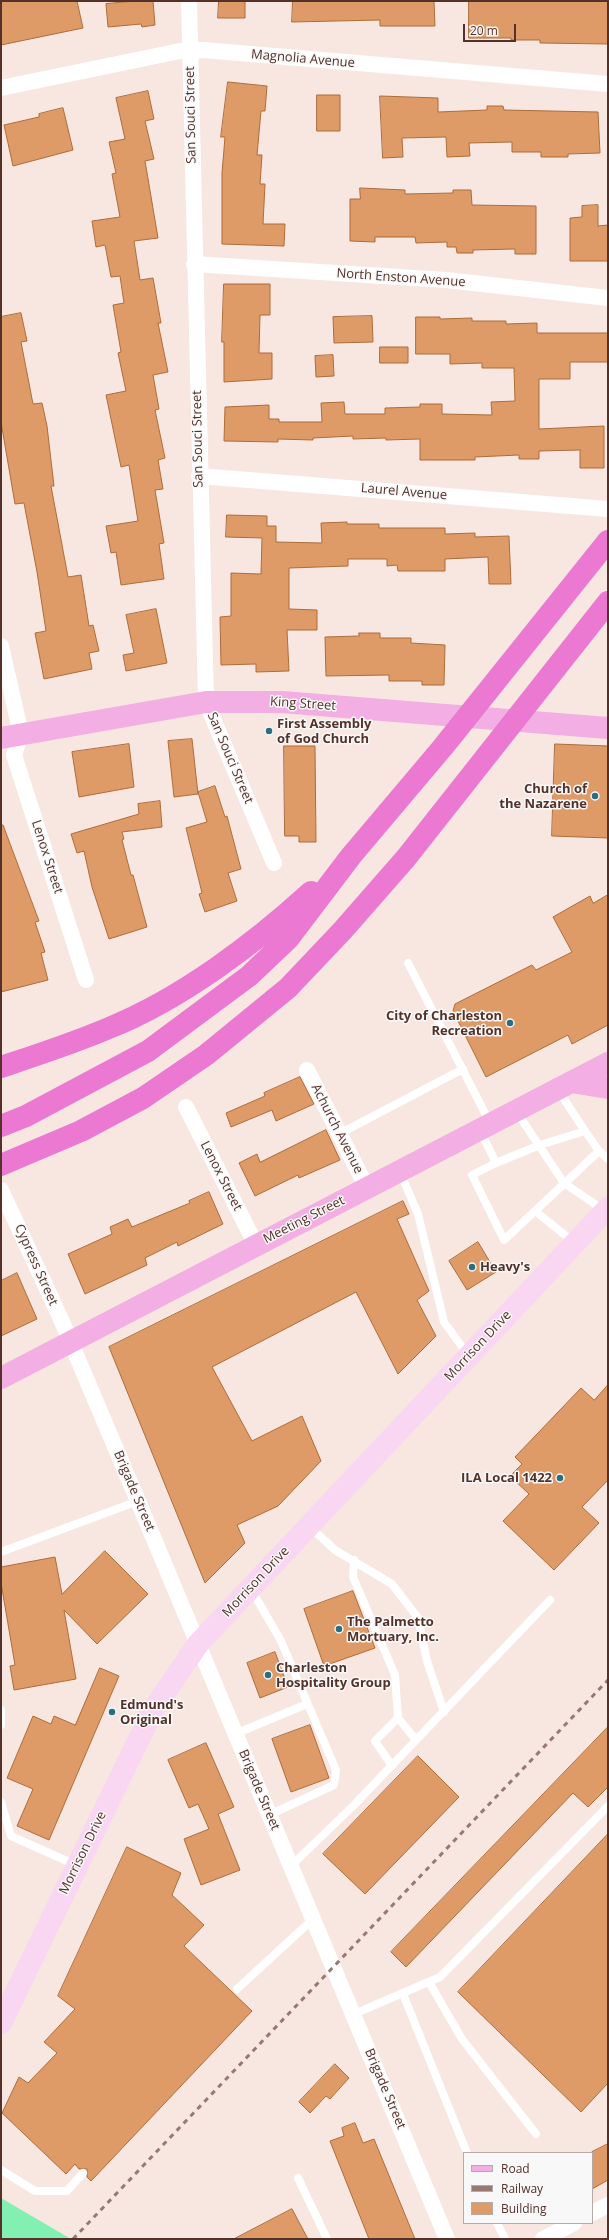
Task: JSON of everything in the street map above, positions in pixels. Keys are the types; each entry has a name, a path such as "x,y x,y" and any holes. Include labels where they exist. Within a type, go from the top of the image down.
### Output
{"highway":[{"path":"1,1126 26,1116 148,1052 249,976 288,939 351,856 443,747 608,541"},
{"path":"1,1165 81,1131 143,1098 206,1055 288,988 343,930 406,858 608,602"},
{"path":"1,1067 110,1028 175,994 207,974 275,925 351,856"}],"main road":[{"name":"King Street","path":"11,736 206,702 282,702 608,728"},
{"name":"Meeting Street","path":"1,1378 608,1063"},
{"path":"564,1086 608,1088"},
{"name":"Morrison Drive","path":"1,2023 153,1710 198,1644 607,1210"}],"street":[{"name":"San Souci Street","path":"188,1 206,702 274,863"},
{"name":"Magnolia Avenue","path":"1,88 189,50 608,84"},
{"name":"North Enston Avenue","path":"194,264 446,280 608,298"},
{"name":"Laurel Avenue","path":"199,476 608,509"},
{"path":"1,646 11,736"},
{"name":"Lenox Street","path":"11,736 14,755 86,980"},
{"name":"Achurch Avenue","path":"307,1070 367,1188"},
{"name":"Lenox Street","path":"186,1108 256,1245"},
{"name":"Cypress Street","path":"1,1190 70,1341"},
{"name":"Brigade Street","path":"70,1341 198,1644 312,1920 354,2014 448,2239"},
{"path":"593,2212 608,2205"},
{"path":"543,2239 572,2224"}],"lane":[{"path":"408,963 462,1069 485,1126 496,1163"},
{"path":"339,1134 462,1069"},
{"path":"564,1086 585,1131 599,1151 608,1159"},
{"path":"515,1110 540,1145 564,1183 607,1210"},
{"path":"585,1131 540,1145 496,1163 472,1176 504,1240 599,1151"},
{"path":"400,1171 418,1214 444,1322 468,1356"},
{"path":"535,1211 575,1244"},
{"path":"1,1552 138,1501"},
{"path":"309,1525 335,1550 392,1584 418,1618 427,1661 444,1712"},
{"path":"354,1560 353,1577 396,1675 398,1718 416,1740"},
{"path":"251,1588 281,1641 336,1770 334,1785 269,1816"},
{"path":"290,1867 392,1766 550,1600"},
{"path":"235,1734 308,1704"},
{"path":"1,1710 1,1725"},
{"path":"392,1766 375,1741 398,1718"},
{"path":"1,1802 11,1836 77,1865"},
{"path":"354,2014 403,1994 440,1976 608,1806"},
{"path":"237,1989 312,1920"},
{"path":"429,1982 462,2039 536,2134"},
{"path":"403,1994 467,2152"},
{"path":"1,2170 35,2192 68,2191 83,2173"},
{"path":"298,2178 327,2239"},
{"path":"498,2224 505,2239"}],"green space":[{"path":"1,2198 71,2239 1,2239"}],"building":[{"path":"1,1 77,1 83,28 1,45"},
{"path":"153,1 155,25 142,27 141,24 108,27 106,4"},
{"path":"219,1 245,1 245,18 218,18"},
{"path":"293,1 434,1 435,26 380,26 380,20 292,22"},
{"path":"469,1 608,1 608,44 540,43 540,40 469,38"},
{"path":"228,82 267,86 265,111 261,111 257,155 262,155 260,184 265,184 263,224 285,224 284,246 222,244 222,173 225,137 221,137"},
{"path":"148,91 154,119 145,121 154,159 145,161 158,238 134,241 140,280 153,278 161,323 158,323 168,372 153,375 159,409 155,410 165,458 158,460 163,489 155,490 164,543 159,544 164,579 121,585 116,552 111,553 106,526 138,521 129,465 121,467 106,395 126,391 118,353 121,352 113,305 124,303 120,276 111,277 105,245 96,247 92,221 120,217 112,174 116,173 109,142 125,139 116,98"},
{"path":"317,95 340,95 340,131 317,131"},
{"path":"380,96 438,98 438,112 487,110 487,106 503,106 504,110 598,112 600,153 568,154 568,157 541,157 541,152 512,152 512,142 469,143 470,156 447,157 446,137 402,138 403,157 383,158"},
{"path":"63,108 73,150 13,166 4,125 39,117 39,114"},
{"path":"360,188 405,190 405,194 453,193 453,190 471,190 472,205 536,206 536,254 515,254 515,249 473,250 473,253 457,253 456,247 447,247 447,242 416,243 415,237 375,237 375,242 350,241 350,199 360,199"},
{"path":"598,205 598,226 608,225 608,261 570,261 570,218 582,217 582,206"},
{"path":"224,284 270,284 270,315 260,315 259,353 272,353 272,379 224,382 224,342 222,342"},
{"path":"21,313 27,341 21,342 33,404 42,403 47,426 54,486 51,486 68,577 81,575 89,626 93,625 99,651 89,653 92,669 44,679 35,633 46,631 37,572 24,503 15,504 1,422 1,317"},
{"path":"372,316 373,342 334,343 333,317"},
{"path":"416,317 440,317 440,319 472,318 472,321 506,321 506,324 537,323 537,333 608,333 608,362 570,362 570,379 539,379 539,429 604,426 604,468 580,468 580,450 539,451 539,459 519,459 519,455 475,457 475,460 420,460 420,439 353,439 353,436 313,438 313,440 278,439 278,442 224,441 225,407 269,405 269,419 279,419 279,422 322,422 321,403 344,402 345,414 385,414 385,408 420,407 420,404 442,404 442,414 492,415 491,402 515,401 514,368 482,368 482,363 450,364 450,354 416,354"},
{"path":"380,347 408,347 408,363 380,363"},
{"path":"333,355 334,376 316,377 315,356"},
{"path":"227,515 267,516 267,526 276,526 276,542 322,543 321,523 347,522 347,524 379,524 379,528 445,528 445,534 475,533 475,537 509,536 511,584 489,584 488,557 445,559 445,571 398,571 397,565 387,566 387,559 348,559 348,566 289,568 289,609 317,610 317,630 287,630 289,671 256,672 256,664 221,665 220,617 231,616 231,573 261,574 262,538 226,537"},
{"path":"156,609 167,663 126,671 123,655 134,653 126,615"},
{"path":"359,633 380,633 380,638 411,638 411,643 445,645 444,685 422,685 422,681 389,681 389,675 326,676 325,637 359,636"},
{"path":"192,739 198,794 174,797 168,741"},
{"path":"129,744 134,787 79,797 72,752"},
{"path":"555,744 608,746 608,838 552,836"},
{"path":"284,746 315,746 316,842 299,842 299,836 285,836"},
{"path":"215,786 225,817 227,816 241,869 228,873 237,901 205,912 199,894 202,893 186,828 207,822 198,792"},
{"path":"160,801 162,827 122,832 124,839 122,840 131,875 133,875 147,927 109,939 92,887 84,851 77,853 71,834 139,814 138,804"},
{"path":"1,825 3,825 39,921 35,922 45,952 41,953 48,980 1,992"},
{"path":"608,895 608,1025 572,1044 568,1035 486,1077 453,1011 455,1004 532,965 536,970 572,952 553,917 590,896 593,903"},
{"path":"300,1077 314,1104 276,1121 272,1110 231,1127 226,1113 265,1096 264,1093"},
{"path":"326,1130 340,1160 299,1178 298,1175 255,1196 239,1163 257,1154 260,1162"},
{"path":"209,1192 223,1224 178,1246 177,1242 145,1258 147,1265 85,1294 68,1254 112,1234 110,1227 128,1219 132,1227 190,1203 189,1201"},
{"path":"403,1201 409,1214 397,1219 429,1291 417,1300 436,1336 398,1374 356,1292 212,1367 252,1441 302,1416 321,1461 278,1506 237,1525 245,1543 205,1583 109,1347"},
{"name":"Heavy's","path":"478,1242 496,1272 467,1290 449,1261"},
{"path":"17,1273 37,1319 1,1336 1,1281"},
{"name":"ILA Local 1422","path":"608,1385 608,1480 582,1507 599,1523 554,1570 503,1521 529,1494 510,1476 522,1464 515,1457 581,1388 594,1400"},
{"path":"105,1551 148,1594 97,1644 64,1610 76,1679 14,1690 10,1666 15,1665 1,1583 1,1567 55,1557 62,1594"},
{"name":"The Palmetto Mortuary, Inc.","path":"353,1591 375,1648 324,1666 304,1609"},
{"name":"Charleston Hospitality Group","path":"275,1652 288,1687 260,1698 247,1663"},
{"path":"100,1668 119,1676 49,1840 17,1826 33,1789 7,1778 33,1716 51,1724 54,1716 75,1725"},
{"path":"310,1725 329,1778 291,1792 272,1739"},
{"path":"608,1727 608,1787 588,1807 573,1793 406,1967 391,1952"},
{"path":"206,1743 234,1807 218,1814 240,1870 201,1885 184,1839 209,1829 198,1804 189,1808 168,1760"},
{"path":"418,1756 459,1797 365,1894 323,1854"},
{"path":"608,1834 608,2083 581,2112 458,1992"},
{"path":"127,1847 181,1873 172,1895 204,1925 184,1946 252,2011 91,2181 87,2177 87,2169 79,2169 75,2164 66,2174 2,2113 19,2077 28,2083 57,2053 44,2042 75,2009 58,1996"},
{"path":"335,2064 349,2078 330,2099 326,2096 310,2113 299,2102"},
{"path":"355,2123 363,2143 374,2139 415,2239 369,2239 330,2141 344,2136 342,2128"},
{"path":"608,2144 608,2180 593,2188 593,2152"},
{"path":"292,2209 308,2239 234,2239"}],"railway":[{"path":"73,2239 608,1680"}],"place":[{"name":"First Assembly of God Church","path":"269,731"},
{"name":"Church of the Nazarene","path":"595,796"},
{"name":"City of Charleston Recreation","path":"510,1023"},
{"name":"Heavy's","path":"472,1267"},
{"name":"ILA Local 1422","path":"560,1478"},
{"name":"The Palmetto Mortuary, Inc.","path":"339,1629"},
{"name":"Charleston Hospitality Group","path":"268,1675"},
{"name":"Edmund's Original","path":"112,1712"}]}
